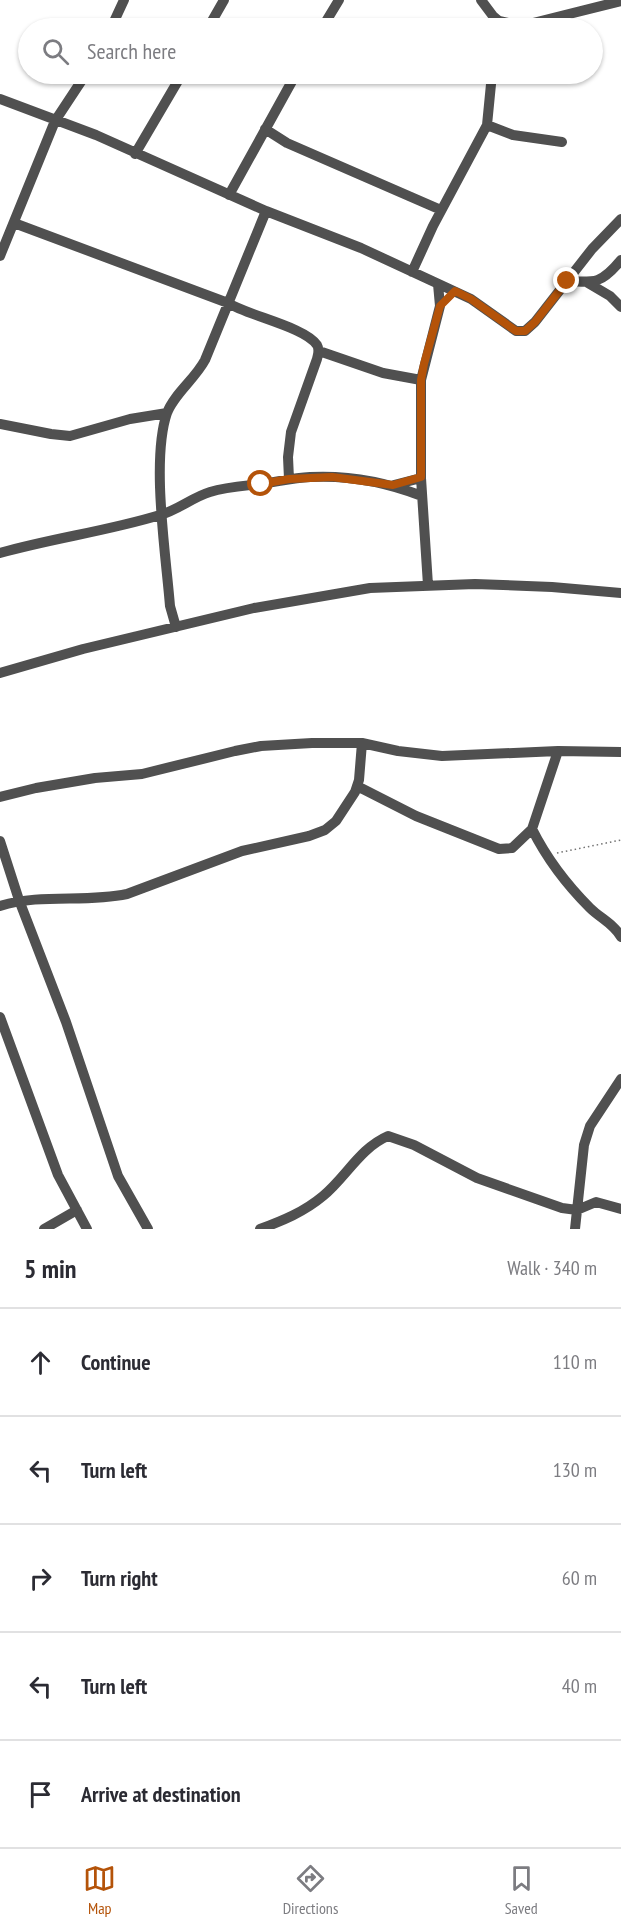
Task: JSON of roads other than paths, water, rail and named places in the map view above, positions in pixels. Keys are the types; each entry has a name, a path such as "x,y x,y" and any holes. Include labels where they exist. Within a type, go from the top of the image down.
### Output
{"street":[{"path":"116,18 124,0"},
{"path":"214,18 224,0"},
{"path":"328,18 339,0"},
{"path":"481,0 495,18"},
{"path":"555,18 621,1"},
{"path":"0,256 55,121 79,84"},
{"path":"135,154 176,84"},
{"path":"229,195 290,84"},
{"path":"412,272 441,210 488,125 491,84"},
{"path":"0,99 96,135 266,211 361,248 471,299 516,331 525,331 535,322 592,249 621,219"},
{"path":"488,125 513,135 562,142"},
{"path":"265,129 287,143 441,210"},
{"path":"176,627 170,606 160,466 167,413 174,401 198,373 266,211"},
{"path":"14,223 228,303 240,311 275,322 302,334 316,343 319,351 291,432 288,457 289,479"},
{"path":"567,281 588,282 608,277 621,260"},
{"path":"608,277 610,296"},
{"path":"588,282 610,296 621,307"},
{"path":"428,585 421,477 421,380 440,306 438,284"},
{"path":"440,306 455,291"},
{"path":"319,351 383,373 421,380"},
{"path":"0,424 70,436 130,419 167,413"},
{"path":"0,553 43,541 163,515 207,492 289,479 332,477 393,485 422,496"},
{"path":"393,485 421,477"},
{"path":"0,673 83,649 255,608 370,588 428,585 552,587 621,593"},
{"path":"0,797 95,777 142,774 261,746 335,741 442,756 558,751 621,752"},
{"path":"0,906 19,900 127,894 242,850 326,831 336,821 357,786 362,743"},
{"path":"357,786 416,816 499,849 512,848 532,828 558,751"},
{"path":"532,828 569,886 612,925 621,937"},
{"path":"0,841 19,900 66,1022 118,1176 148,1229"},
{"path":"0,1017 58,1175 87,1229"},
{"path":"575,1229 584,1145 590,1126 621,1079"},
{"path":"260,1229 286,1220 324,1196 368,1148 388,1136 414,1145 477,1178 562,1208 577,1210 596,1202 621,1209"},
{"path":"44,1229 77,1210"}]}
